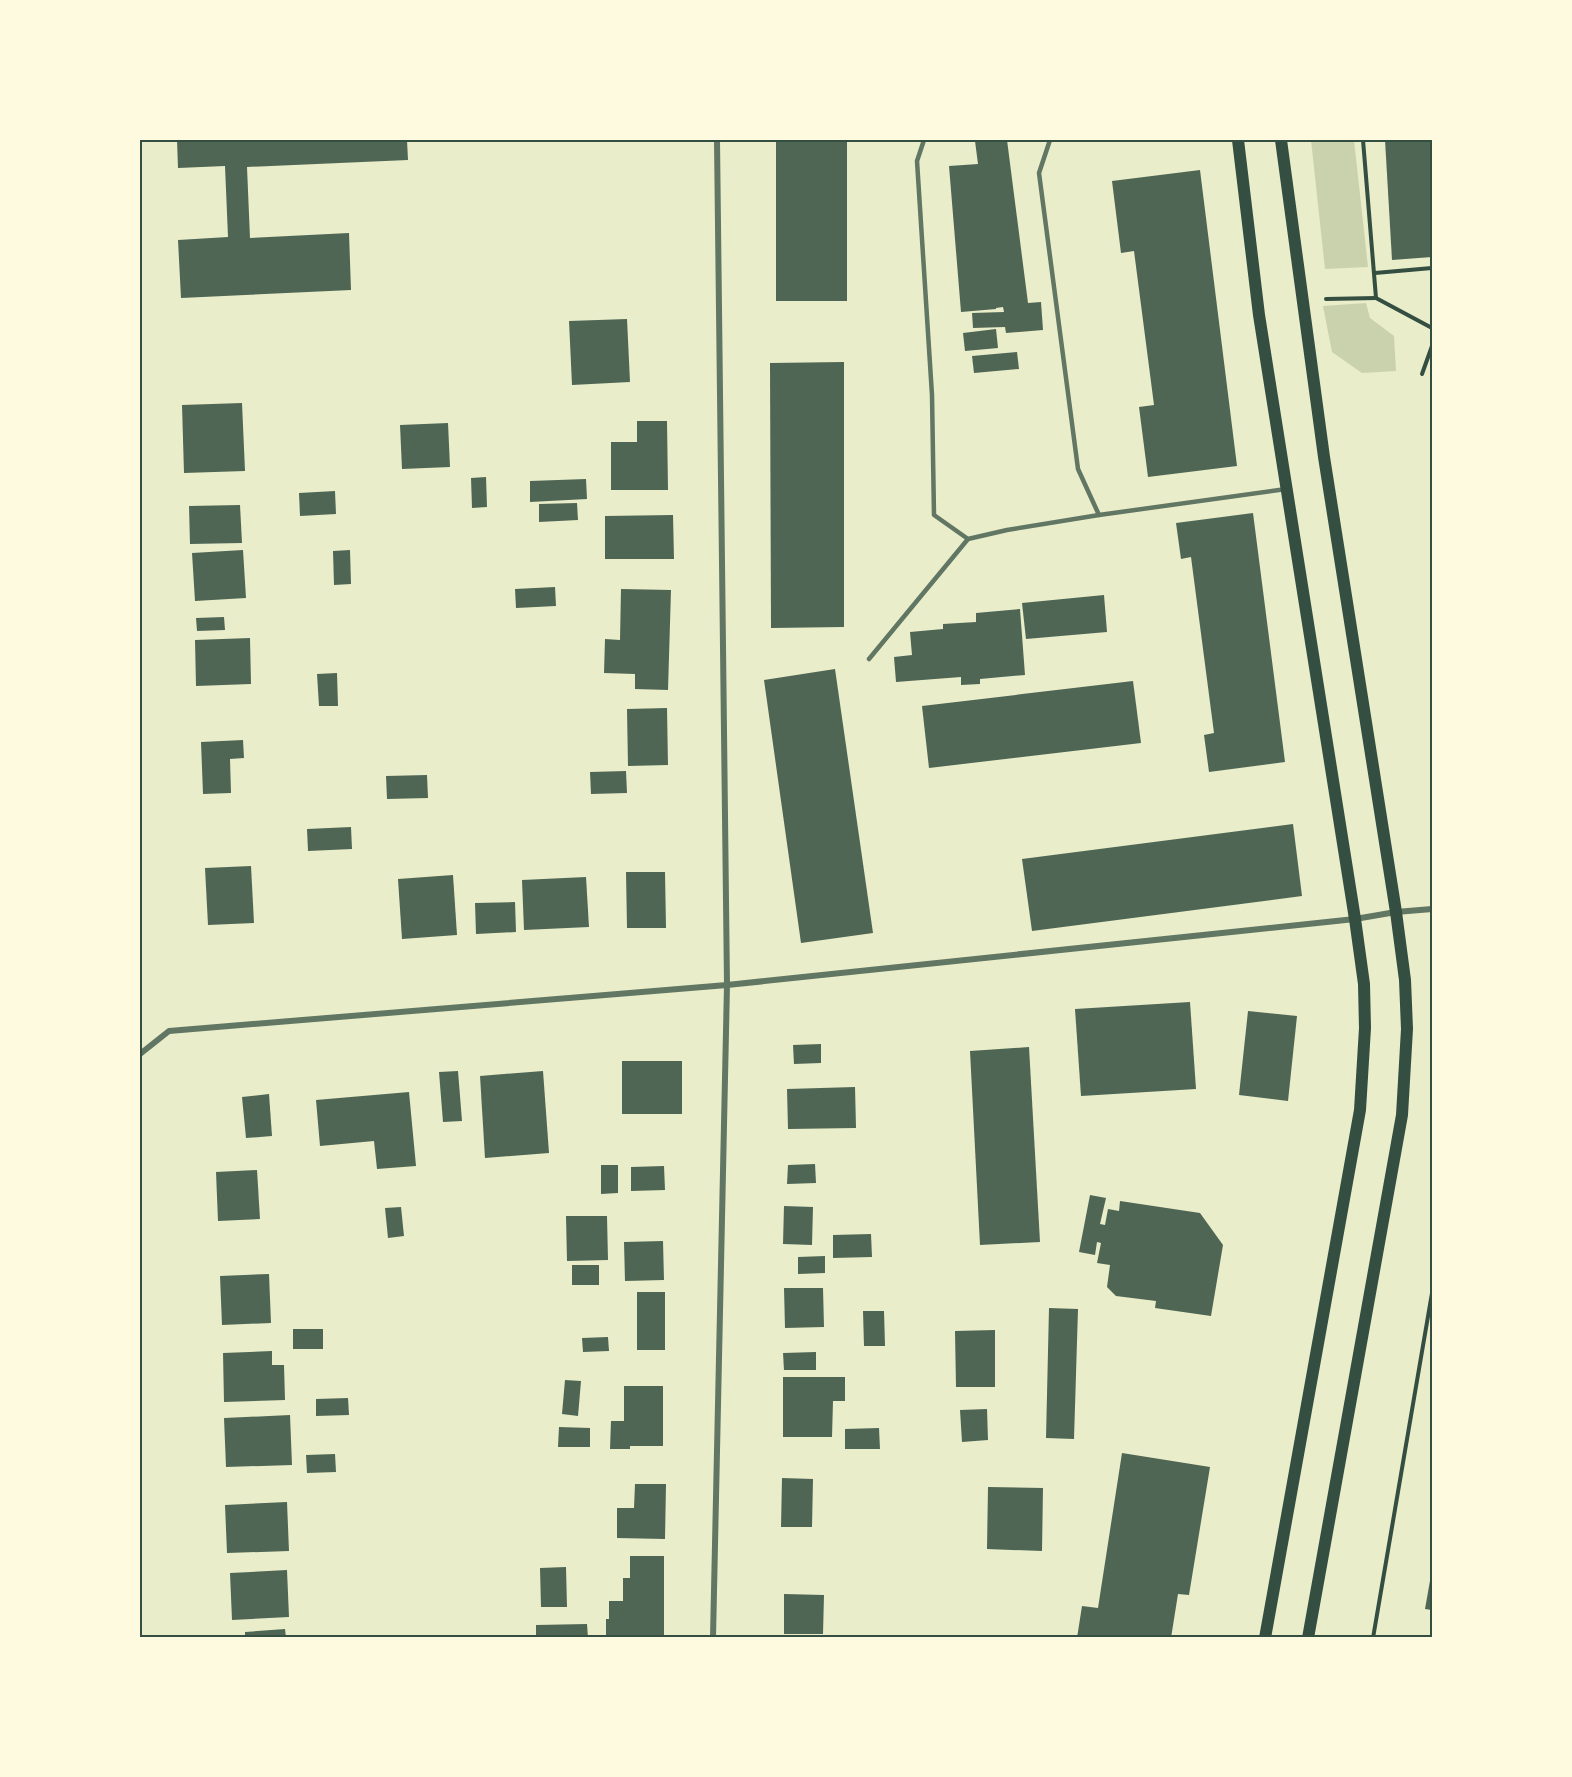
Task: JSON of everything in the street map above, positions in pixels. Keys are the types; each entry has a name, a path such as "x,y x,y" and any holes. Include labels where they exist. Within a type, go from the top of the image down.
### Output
{"main road":[{"path":"1238,140 1259,315 1355,919 1364,984 1365,1028 1360,1110 1265,1638"},
{"path":"1281,140 1324,457 1406,980 1402,1115 1308,1638"}],"street":[{"path":"713,1638 727,985 717,140"},
{"path":"140,1054 169,1031 727,985 1432,909"}],"lane":[{"path":"924,140 917,161 932,395 934,515 969,539"},
{"path":"1050,140 1039,173 1040,184 1078,469 1099,515"},
{"path":"870,658 969,539 1007,530 1099,515 1286,489"}],"path":[{"path":"1363,140 1376,298"},
{"path":"1375,273 1432,268"},
{"path":"1303,300 1376,298 1432,328"},
{"path":"1422,374 1432,346"},
{"path":"1373,1638 1432,1293"}],"green space":[{"path":"1311,140 1354,140 1368,267 1325,269"},
{"path":"1366,303 1370,318 1394,336 1396,371 1362,373 1332,352 1323,306"}],"building":[{"path":"177,140 407,140 408,160 247,167 250,238 349,233 351,290 181,298 178,240 228,237 225,166 178,168"},
{"path":"776,140 847,140 847,301 776,301"},
{"path":"1007,140 1028,303 1041,302 1043,330 1006,333 1005,327 973,328 972,313 1004,312 1003,307 961,312 949,166 978,164 975,141"},
{"path":"1385,140 1432,140 1432,257 1392,260"},
{"path":"1200,170 1237,466 1148,477 1139,407 1154,405 1134,251 1121,253 1112,181"},
{"path":"627,319 630,382 572,385 569,321"},
{"path":"996,329 998,348 965,351 963,333"},
{"path":"1017,352 1019,369 974,373 972,356"},
{"path":"844,362 844,627 771,628 770,363"},
{"path":"242,403 245,471 184,473 182,405"},
{"path":"637,421 667,421 668,490 611,490 611,442 637,442"},
{"path":"448,423 450,467 402,469 400,425"},
{"path":"486,477 487,507 472,508 471,478"},
{"path":"586,479 587,499 530,502 530,481"},
{"path":"335,491 336,514 300,516 299,493"},
{"path":"577,503 578,520 539,522 539,504"},
{"path":"240,505 242,543 190,544 189,506"},
{"path":"1253,513 1285,762 1209,772 1204,735 1214,733 1191,557 1181,559 1176,523"},
{"path":"673,515 674,559 605,559 605,516"},
{"path":"243,550 246,598 195,601 192,553"},
{"path":"350,550 351,584 334,585 333,551"},
{"path":"555,587 556,606 516,608 515,589"},
{"path":"621,589 671,590 668,690 635,689 635,674 604,673 605,639 620,640"},
{"path":"1104,595 1107,632 1026,639 1022,603"},
{"path":"1020,609 1025,675 980,679 980,684 961,685 961,677 896,682 894,657 912,655 910,632 943,629 943,624 976,622 976,613"},
{"path":"224,617 225,630 197,631 196,618"},
{"path":"250,638 251,684 196,686 195,640"},
{"path":"835,669 873,933 801,943 764,680"},
{"path":"337,673 338,706 319,706 317,674"},
{"path":"1133,681 1141,743 929,768 922,706"},
{"path":"667,708 668,765 628,766 627,709"},
{"path":"243,740 244,758 230,759 231,793 203,794 201,742"},
{"path":"626,771 627,793 591,794 590,772"},
{"path":"427,775 428,798 387,799 386,776"},
{"path":"1293,824 1302,896 1032,931 1022,859"},
{"path":"351,827 352,849 308,851 307,829"},
{"path":"251,866 254,923 208,925 205,868"},
{"path":"626,872 665,872 666,928 627,928"},
{"path":"453,875 457,935 402,939 398,879"},
{"path":"586,877 589,927 524,930 522,880"},
{"path":"515,902 516,932 476,934 475,903"},
{"path":"1190,1002 1196,1089 1081,1096 1075,1009"},
{"path":"1248,1011 1297,1016 1288,1101 1239,1095"},
{"path":"821,1044 821,1063 794,1064 793,1045"},
{"path":"1029,1047 1040,1242 980,1245 970,1051"},
{"path":"622,1061 682,1061 682,1114 622,1114"},
{"path":"458,1071 462,1121 443,1122 439,1072"},
{"path":"543,1071 549,1153 485,1158 480,1076"},
{"path":"855,1087 856,1128 788,1129 787,1089"},
{"path":"409,1092 416,1166 377,1169 374,1141 320,1146 316,1100"},
{"path":"269,1094 272,1136 246,1138 242,1097"},
{"path":"815,1164 816,1183 787,1184 788,1165"},
{"path":"601,1165 618,1165 618,1193 601,1194"},
{"path":"664,1166 665,1190 631,1191 631,1167"},
{"path":"257,1170 260,1219 218,1221 216,1172"},
{"path":"1090,1195 1106,1198 1100,1224 1105,1225 1108,1209 1119,1211 1120,1201 1200,1213 1223,1245 1211,1316 1155,1308 1156,1301 1116,1296 1107,1287 1110,1265 1097,1263 1101,1243 1097,1242 1095,1255 1079,1252"},
{"path":"784,1206 813,1207 812,1245 783,1244"},
{"path":"401,1207 404,1236 388,1238 385,1208"},
{"path":"566,1216 607,1216 608,1260 567,1261"},
{"path":"871,1234 872,1257 833,1258 833,1235"},
{"path":"663,1241 664,1280 625,1281 624,1242"},
{"path":"825,1256 825,1273 798,1274 798,1257"},
{"path":"572,1265 599,1265 599,1285 572,1285"},
{"path":"269,1274 271,1323 222,1325 220,1276"},
{"path":"784,1288 823,1288 824,1327 785,1328"},
{"path":"637,1292 665,1292 665,1350 637,1350"},
{"path":"1049,1308 1078,1309 1074,1439 1046,1438"},
{"path":"863,1311 884,1311 885,1346 864,1346"},
{"path":"293,1329 323,1329 323,1349 293,1349"},
{"path":"995,1330 995,1387 956,1387 955,1331"},
{"path":"608,1337 609,1351 583,1352 582,1338"},
{"path":"272,1351 272,1365 284,1365 285,1400 224,1402 223,1353"},
{"path":"816,1352 816,1370 784,1370 783,1353"},
{"path":"783,1377 845,1377 845,1401 833,1401 832,1437 783,1437"},
{"path":"565,1380 581,1381 578,1416 562,1414"},
{"path":"624,1386 663,1386 663,1446 630,1446 630,1449 610,1449 611,1421 624,1421"},
{"path":"348,1398 349,1415 316,1416 316,1399"},
{"path":"987,1409 988,1440 962,1442 960,1410"},
{"path":"290,1415 292,1465 226,1467 224,1418"},
{"path":"559,1427 590,1428 590,1447 558,1447"},
{"path":"879,1428 880,1449 845,1449 845,1429"},
{"path":"1122,1453 1210,1467 1189,1595 1178,1594 1171,1638 1077,1638 1082,1606 1098,1608"},
{"path":"335,1454 336,1472 307,1473 306,1455"},
{"path":"782,1478 813,1479 812,1527 781,1527"},
{"path":"635,1484 666,1484 665,1539 617,1538 617,1508 634,1508"},
{"path":"988,1487 1043,1488 1042,1551 987,1549"},
{"path":"287,1502 289,1551 227,1553 225,1505"},
{"path":"630,1556 664,1556 664,1638 606,1638 609,1601 623,1601 623,1578 630,1578"},
{"path":"566,1567 567,1607 541,1607 540,1568"},
{"path":"287,1570 289,1617 232,1620 230,1573"},
{"path":"1432,1575 1432,1610 1425,1609"},
{"path":"784,1594 824,1595 823,1634 784,1634"},
{"path":"587,1624 588,1638 536,1638 536,1625"},
{"path":"285,1629 286,1638 245,1638 245,1632"}]}
